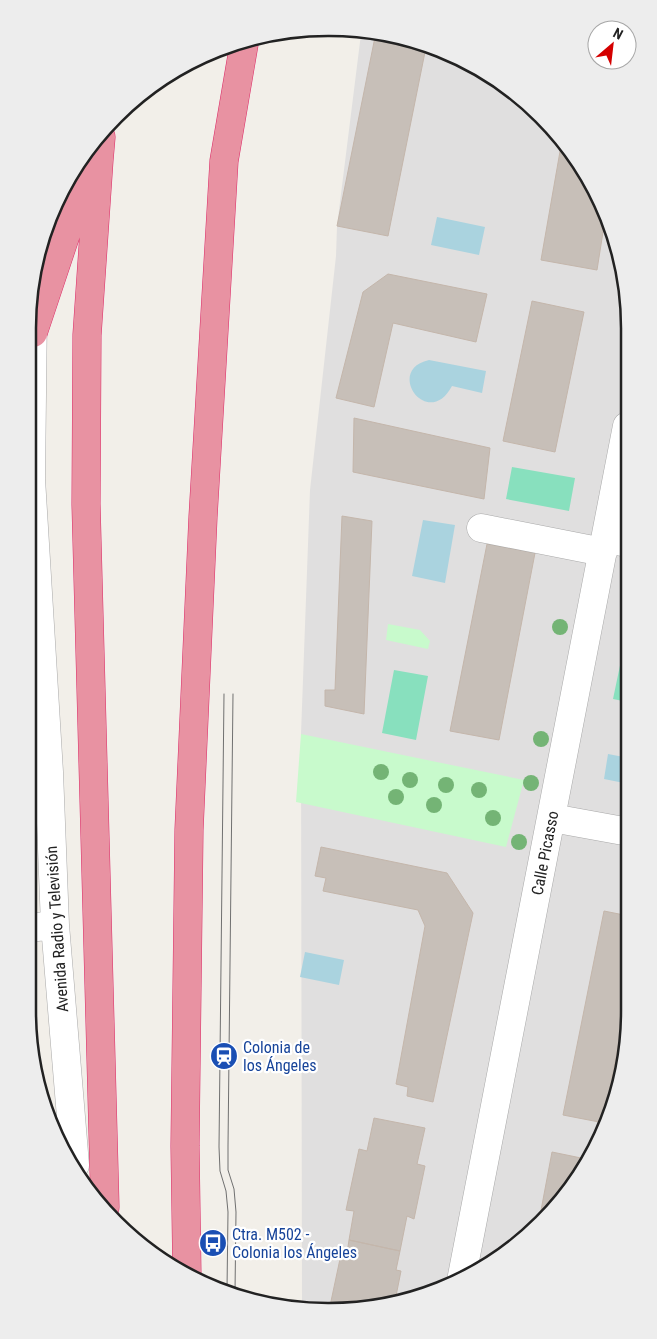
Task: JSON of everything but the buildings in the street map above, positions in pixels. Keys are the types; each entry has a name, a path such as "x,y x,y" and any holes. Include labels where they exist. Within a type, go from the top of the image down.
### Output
{"highway":[{"path":"187,1267 185,1146 188,830 224,161 243,49"},
{"path":"36,323 67,231 100,149"},
{"path":"100,149 86,335 86,504 105,1198"}],"street":[{"name":"Calle Picasso","path":"463,1270 552,818 612,545 621,474"},
{"path":"481,528 612,545"},
{"name":"Avenida Radio y Televisión","path":"36,560 49,772 55,925 73,1153"},
{"path":"552,818 621,831"},
{"path":"36,927 55,925"}],"shaded area":[{"path":"360,38 404,46 440,58 475,75 506,97 535,122 560,151 582,182 599,217 615,271 621,328 621,1011 615,1068 599,1122 582,1157 560,1188 535,1217 506,1242 475,1264 440,1281 386,1297 328,1303 302,1301 301,734 310,490 336,256 337,226"}],"green space":[{"path":"512,467 575,478 569,511 506,499"},
{"path":"388,624 420,630 430,641 428,649 386,640"},
{"path":"621,661 621,701 613,699"},
{"path":"394,670 428,676 416,740 382,733"},
{"path":"301,734 524,780 506,847 296,802"}],"water":[{"path":"437,217 485,227 479,255 431,245"},
{"path":"429,360 486,371 482,393 452,386 442,398 432,402 422,400 415,394 410,384 410,375 416,366"},
{"path":"423,520 455,525 445,583 412,576"},
{"path":"608,754 621,756 621,782 604,779"},
{"path":"305,952 344,960 339,985 300,977"}],"tram line":[{"path":"224,694 219,1147 220,1171 226,1191 228,1212 227,1284"},
{"path":"233,694 228,1170 234,1189 236,1212 235,1287"}],"place":[{"name":"Colonia de los Ángeles","path":"224,1056"},
{"name":"Ctra. M502 - Colonia los Ángeles","path":"213,1243"}]}
